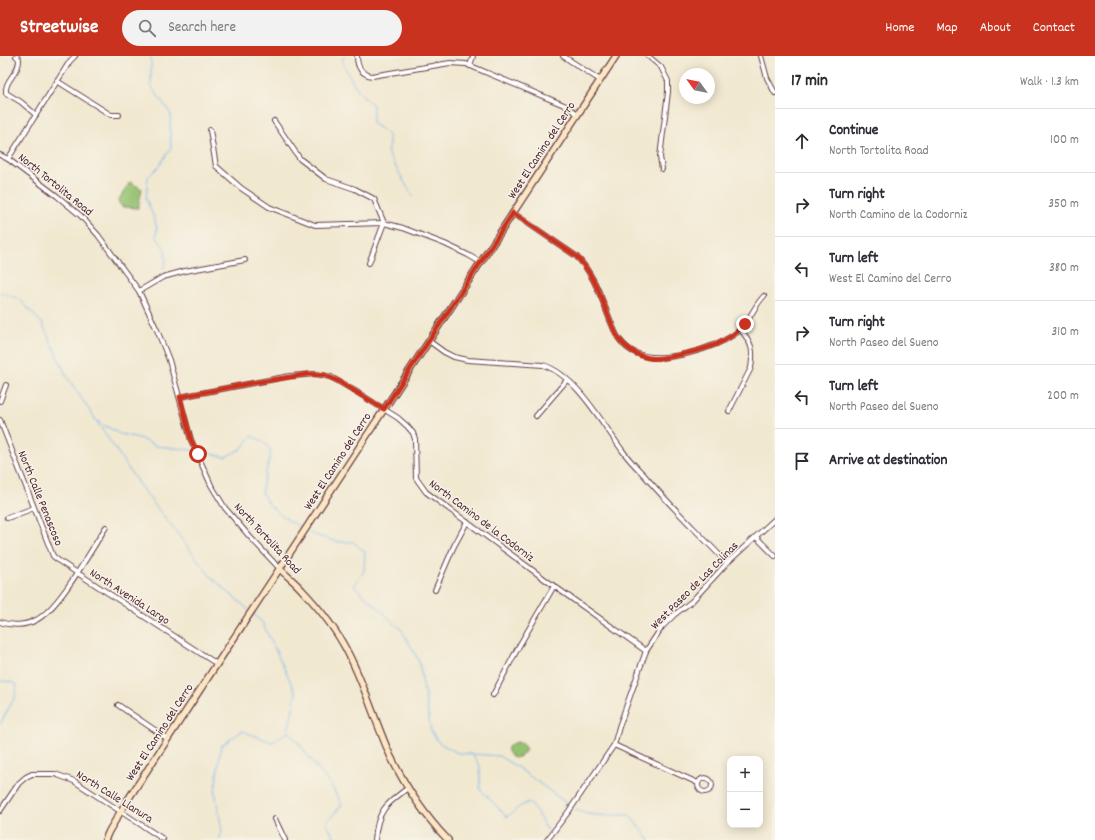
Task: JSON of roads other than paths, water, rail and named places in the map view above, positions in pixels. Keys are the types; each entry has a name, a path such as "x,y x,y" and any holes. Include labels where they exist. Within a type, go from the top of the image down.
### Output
{"street":[{"path":"16,56 19,59 20,65 7,85 6,93 21,102 36,115"},
{"path":"8,159 70,61 75,56"},
{"path":"357,56 357,63 361,70 365,75 372,76 460,62 564,105 578,114"},
{"path":"470,66 473,56"},
{"path":"563,56 600,80"},
{"name":"West El Camino del Cerro","path":"105,840 121,811 616,56"},
{"path":"648,56 661,67 668,81 660,157 662,169"},
{"path":"761,56 767,78 775,93"},
{"path":"57,81 111,115 119,115"},
{"path":"274,121 300,158 326,179 355,189 374,199 384,223 369,263"},
{"path":"210,130 216,166 242,189 269,207 315,224 384,223 403,228 445,244 468,254 480,262"},
{"name":"North Tortolita Road","path":"0,155 8,159 81,216 98,235 139,291 169,360 191,440 211,484 225,508 250,537 302,590 321,612 348,652 369,699 390,754 408,788 427,815 448,840"},
{"path":"513,213 576,256 584,264 595,283 617,336 631,351 650,358 661,358 710,348 740,329 764,296"},
{"path":"139,291 164,277 245,260"},
{"path":"729,411 751,368 752,361 752,348 749,341 740,329"},
{"path":"429,341 454,357 468,360 543,365 555,370 578,390 623,452 637,468 728,563"},
{"name":"North Camino de la Codorniz","path":"180,397 290,376 317,374 332,377 398,418 407,426 412,433 416,451 416,478 422,488 554,586 646,651"},
{"path":"536,416 567,380"},
{"path":"0,401 6,385"},
{"name":"North Calle Penascoso","path":"0,420 53,556 76,572"},
{"path":"7,518 34,508"},
{"name":"West Paseo de Las Colinas","path":"547,840 569,811 614,745 619,726 646,651 662,627 674,615 692,601 728,563 775,519"},
{"path":"435,590 454,546 467,522"},
{"path":"76,572 106,527"},
{"path":"756,537 775,556"},
{"name":"North Avenida Largo","path":"0,622 14,626 36,620 48,611 58,600 76,572 217,664"},
{"path":"493,695 519,646 554,586"},
{"path":"118,705 168,739"},
{"path":"614,745 698,783"},
{"name":"North Calle Llanura","path":"0,811 19,783 26,777 32,774 55,774 74,781 163,838"},
{"path":"375,840 376,826 382,812 392,801 408,788"},
{"path":"275,820 285,840"}],"waterway":[{"path":"151,56 151,86 171,114 171,148 159,166 148,177 146,199 157,228 156,237 165,249 166,261 163,269"},
{"path":"344,56 342,61 351,79 363,96 373,105 372,123 389,137 387,152 413,197"},
{"path":"0,292 19,299 42,323 66,375 140,486 212,578 250,611"},
{"path":"95,420 120,434 139,438 156,446 193,450"},
{"path":"199,451 225,457 241,449 252,436 262,441 271,450 262,490 263,495 266,501 277,512 300,527"},
{"path":"309,533 337,542 353,542 365,552 364,571 354,586 401,629 419,661 431,731 439,743 458,753 499,756 520,769 569,805"},
{"path":"219,840 222,831 215,791 221,746 242,731 272,742 288,732 296,693 262,622 252,613"},
{"path":"0,681 11,682 17,685 15,697 0,724"},
{"path":"289,731 332,787 342,805 326,823 336,840"},
{"path":"473,755 480,766 480,789 507,817 519,807 529,802 548,832"},
{"path":"575,809 580,812 594,815 629,815 650,840"}]}
